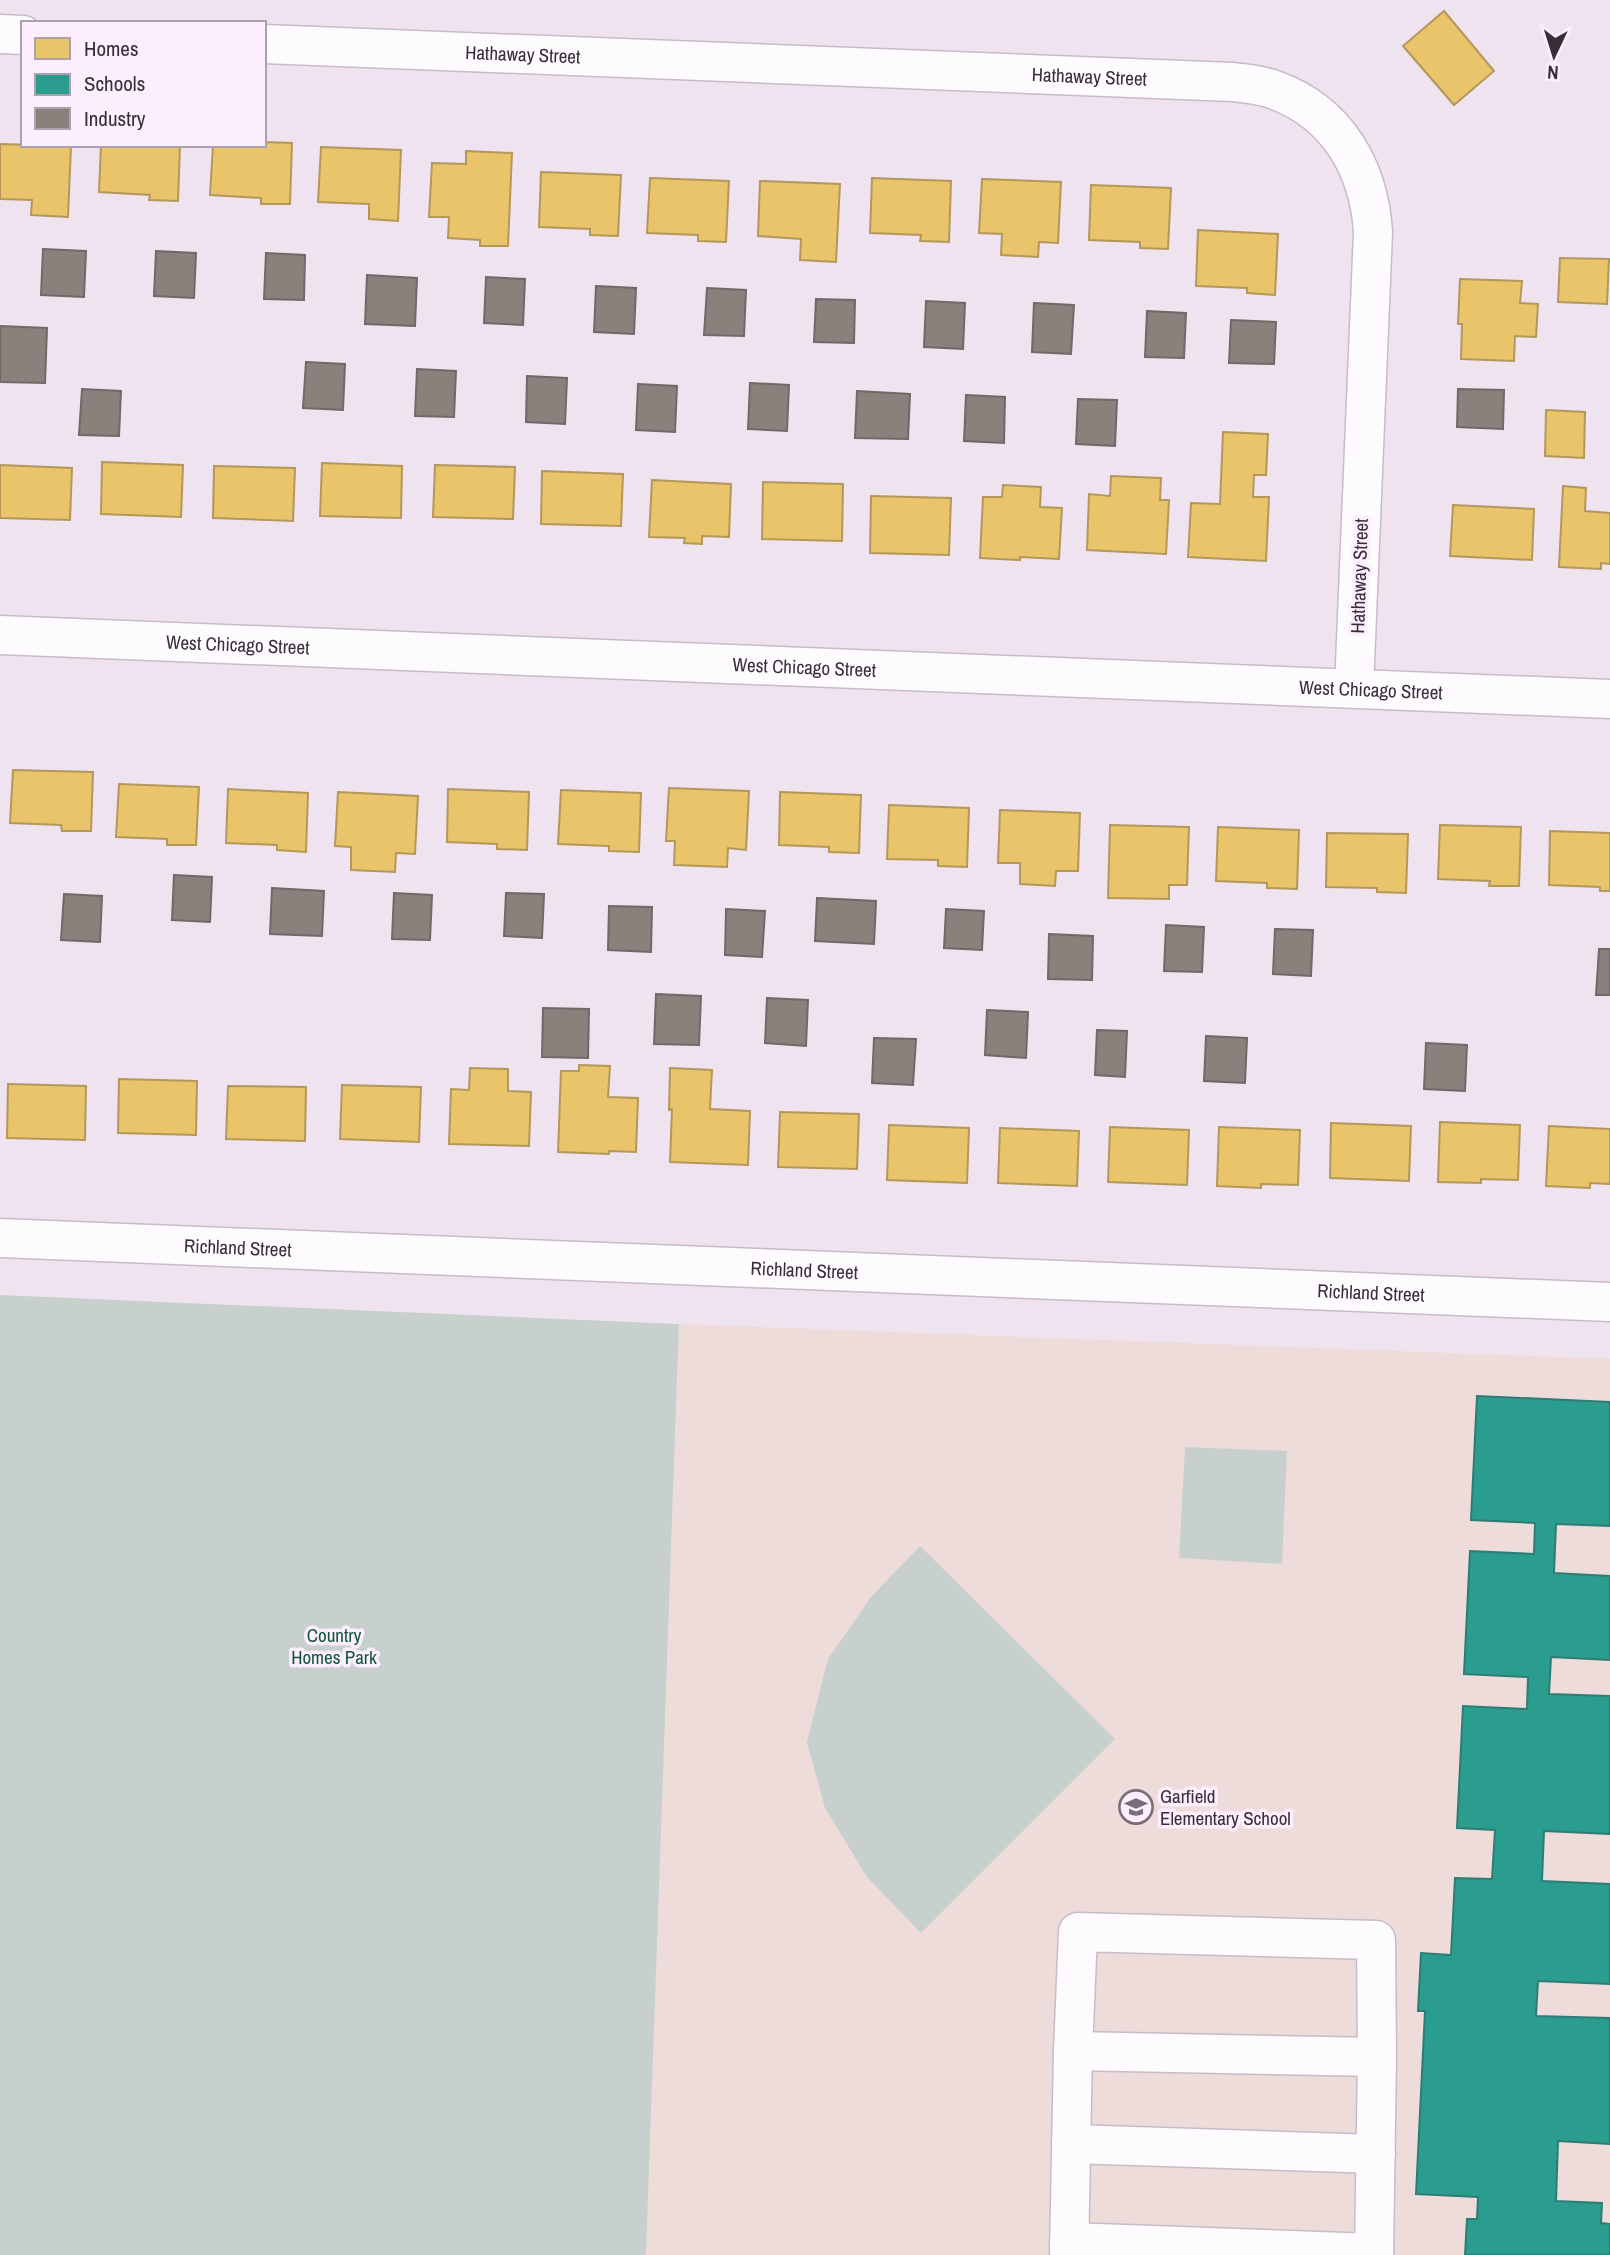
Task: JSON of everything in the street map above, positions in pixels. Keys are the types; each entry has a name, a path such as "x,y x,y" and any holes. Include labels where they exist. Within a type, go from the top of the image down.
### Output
{"street":[{"path":"0,34 21,35"},
{"name":"Hathaway Street","path":"266,44 1233,82 1274,89 1305,104 1337,131 1360,166 1372,206 1354,688"},
{"name":"West Chicago Street","path":"0,635 1610,699"},
{"name":"Richland Street","path":"0,1238 1610,1301"},
{"path":"1078,1932 1376,1940 1377,2057 1374,2254 1069,2248 1078,1932"},
{"path":"1073,2051 1377,2057"},
{"path":"1071,2144 1376,2154"}],"shaded area":[{"name":"Garfield Elementary School","path":"679,1324 1610,1359 1610,2255 646,2255"}],"green space":[{"name":"Country Homes Park","path":"0,1295 679,1324 646,2255 0,2255"},
{"path":"1185,1447 1287,1451 1282,1564 1179,1558"},
{"path":"920,1546 1115,1739 921,1933 867,1877 825,1808 807,1742 828,1659 871,1597"}],"building: Homes":[{"path":"1444,11 1494,71 1454,105 1403,46"},
{"path":"266,142 292,143 290,204 261,204 261,198 210,195 213,147 266,147"},
{"path":"0,144 21,145 21,147 71,147 68,217 31,215 32,200 0,199"},
{"path":"101,147 180,147 178,201 149,200 150,195 99,192"},
{"path":"321,147 401,150 398,221 369,219 369,204 318,202"},
{"path":"466,151 512,153 508,246 480,246 480,240 448,238 449,217 429,217 432,163 466,164"},
{"path":"541,172 621,175 618,236 590,235 590,229 539,227"},
{"path":"650,178 729,181 726,242 698,241 698,235 647,233"},
{"path":"872,178 951,181 949,242 920,241 921,235 870,233"},
{"path":"982,179 1061,182 1058,243 1039,242 1038,257 1001,255 1002,234 979,233"},
{"path":"760,181 840,184 836,262 800,260 801,239 758,236"},
{"path":"1091,185 1171,188 1168,249 1140,248 1140,242 1089,240"},
{"path":"1198,230 1278,234 1275,295 1247,293 1247,288 1196,286"},
{"path":"1560,258 1609,259 1607,304 1558,302"},
{"path":"1460,279 1522,281 1520,303 1538,304 1536,337 1515,336 1514,361 1461,359 1462,324 1458,324"},
{"path":"1546,410 1585,412 1584,458 1545,456"},
{"path":"1223,432 1268,434 1266,475 1254,475 1253,497 1269,497 1266,561 1188,557 1191,503 1220,504"},
{"path":"102,462 183,465 181,517 101,514"},
{"path":"322,463 402,466 401,518 320,516"},
{"path":"0,465 72,468 70,520 0,518"},
{"path":"435,465 515,467 513,519 433,517"},
{"path":"214,466 295,468 293,521 213,518"},
{"path":"542,471 623,474 621,526 541,524"},
{"path":"1111,476 1161,478 1160,500 1169,500 1166,554 1087,550 1089,494 1110,496"},
{"path":"652,480 731,484 729,537 702,536 702,544 684,543 685,538 649,537"},
{"path":"763,482 843,484 842,541 762,539"},
{"path":"1003,485 1041,487 1040,507 1062,508 1059,559 980,558 983,497 1002,497"},
{"path":"1563,486 1586,488 1585,511 1610,513 1610,564 1601,563 1601,569 1559,567"},
{"path":"871,496 951,498 949,555 870,553"},
{"path":"1453,505 1534,509 1532,560 1450,556"},
{"path":"13,770 93,772 91,831 62,831 61,825 10,823"},
{"path":"119,784 199,787 196,845 167,845 167,839 116,837"},
{"path":"669,788 749,791 746,850 728,848 727,867 674,865 675,841 666,841"},
{"path":"228,789 308,793 306,852 277,850 277,845 226,843"},
{"path":"448,789 529,792 527,850 497,849 497,844 447,842"},
{"path":"561,790 641,793 639,852 609,851 609,846 558,844"},
{"path":"338,792 418,796 415,854 396,853 395,872 351,870 351,847 335,846"},
{"path":"780,792 861,795 859,853 829,852 829,847 779,845"},
{"path":"889,805 969,808 967,867 938,866 938,860 887,859"},
{"path":"1000,810 1080,813 1078,871 1056,871 1055,886 1020,884 1020,863 998,863"},
{"path":"1110,825 1189,827 1187,885 1169,885 1169,899 1108,898"},
{"path":"1440,825 1521,827 1519,886 1489,886 1490,881 1438,879"},
{"path":"1218,827 1299,830 1297,889 1267,888 1267,883 1216,881"},
{"path":"1550,831 1610,833 1610,891 1600,891 1600,887 1549,885"},
{"path":"1327,833 1408,834 1406,893 1377,892 1377,888 1326,887"},
{"path":"579,1065 610,1066 608,1097 638,1098 636,1152 558,1152 561,1071 579,1071"},
{"path":"470,1068 508,1069 508,1091 531,1092 529,1146 449,1144 451,1089 469,1090"},
{"path":"670,1068 712,1070 710,1109 750,1111 748,1165 670,1162"},
{"path":"119,1079 197,1081 196,1135 118,1133"},
{"path":"8,1084 86,1086 85,1140 7,1138"},
{"path":"342,1085 421,1087 419,1142 340,1139"},
{"path":"228,1086 306,1087 305,1141 226,1139"},
{"path":"780,1112 859,1114 857,1169 778,1167"},
{"path":"1440,1122 1520,1125 1518,1180 1438,1182"},
{"path":"1331,1123 1411,1126 1409,1181 1330,1178"},
{"path":"889,1125 969,1128 967,1183 887,1180"},
{"path":"1549,1126 1610,1129 1610,1184 1590,1183 1590,1188 1546,1186"},
{"path":"1110,1127 1189,1130 1187,1185 1108,1182"},
{"path":"1219,1127 1300,1130 1298,1185 1261,1184 1261,1188 1217,1186"},
{"path":"1000,1128 1079,1131 1077,1186 998,1183"}],"building: Schools":[{"path":"1477,1396 1610,1402 1610,1526 1556,1524 1554,1573 1610,1576 1610,1660 1551,1657 1549,1694 1610,1696 1610,1834 1544,1831 1542,1881 1610,1884 1610,1984 1538,1981 1536,2016 1610,2018 1610,2144 1558,2141 1556,2201 1602,2203 1601,2223 1610,2224 1610,2255 1465,2255 1467,2219 1477,2219 1478,2197 1416,2194 1425,2011 1418,2011 1421,1953 1451,1955 1455,1878 1492,1879 1495,1830 1457,1828 1463,1706 1527,1709 1528,1677 1464,1674 1470,1551 1534,1554 1535,1523 1471,1520"}],"building: Industry":[{"path":"43,249 86,251 84,297 41,295"},
{"path":"156,251 196,253 194,298 154,296"},
{"path":"266,253 305,255 304,300 264,299"},
{"path":"367,275 417,278 415,326 365,324"},
{"path":"486,277 525,279 523,325 484,323"},
{"path":"596,286 636,288 634,334 594,332"},
{"path":"707,288 746,290 744,336 704,335"},
{"path":"816,299 855,300 854,343 814,342"},
{"path":"926,301 965,303 963,349 924,347"},
{"path":"1034,303 1074,305 1071,354 1032,352"},
{"path":"1147,311 1186,313 1184,358 1145,357"},
{"path":"1231,320 1276,322 1274,364 1229,363"},
{"path":"0,326 47,328 45,383 0,382"},
{"path":"306,362 345,364 343,410 303,408"},
{"path":"417,369 456,371 454,417 415,416"},
{"path":"527,376 567,378 565,424 526,422"},
{"path":"750,383 789,385 787,431 748,429"},
{"path":"638,384 677,386 675,432 636,430"},
{"path":"82,389 121,391 119,436 79,435"},
{"path":"1458,389 1504,390 1503,429 1457,427"},
{"path":"857,391 910,394 908,439 855,438"},
{"path":"966,395 1005,397 1004,443 964,441"},
{"path":"1078,399 1117,400 1115,446 1076,444"},
{"path":"174,875 212,877 210,922 172,920"},
{"path":"272,888 324,891 322,936 270,934"},
{"path":"394,893 432,895 430,940 392,939"},
{"path":"506,893 544,894 542,938 504,936"},
{"path":"64,894 102,896 100,942 61,940"},
{"path":"817,898 876,901 874,944 815,941"},
{"path":"609,906 652,907 651,952 608,950"},
{"path":"726,909 765,911 762,957 725,955"},
{"path":"946,909 984,911 982,950 944,948"},
{"path":"1166,925 1204,927 1202,972 1164,971"},
{"path":"1275,929 1313,930 1311,976 1273,974"},
{"path":"1049,934 1093,936 1092,980 1048,979"},
{"path":"1599,949 1610,949 1610,995 1596,995"},
{"path":"656,994 701,996 699,1045 654,1044"},
{"path":"767,998 808,1000 806,1046 765,1043"},
{"path":"543,1008 589,1009 588,1058 542,1057"},
{"path":"987,1010 1028,1012 1026,1058 985,1055"},
{"path":"1097,1030 1127,1031 1125,1077 1095,1075"},
{"path":"1206,1036 1247,1038 1245,1083 1204,1081"},
{"path":"874,1038 916,1039 913,1085 872,1083"},
{"path":"1426,1043 1467,1045 1465,1091 1424,1089"}],"place":[{"name":"Garfield Elementary School","path":"1136,1807"}]}
